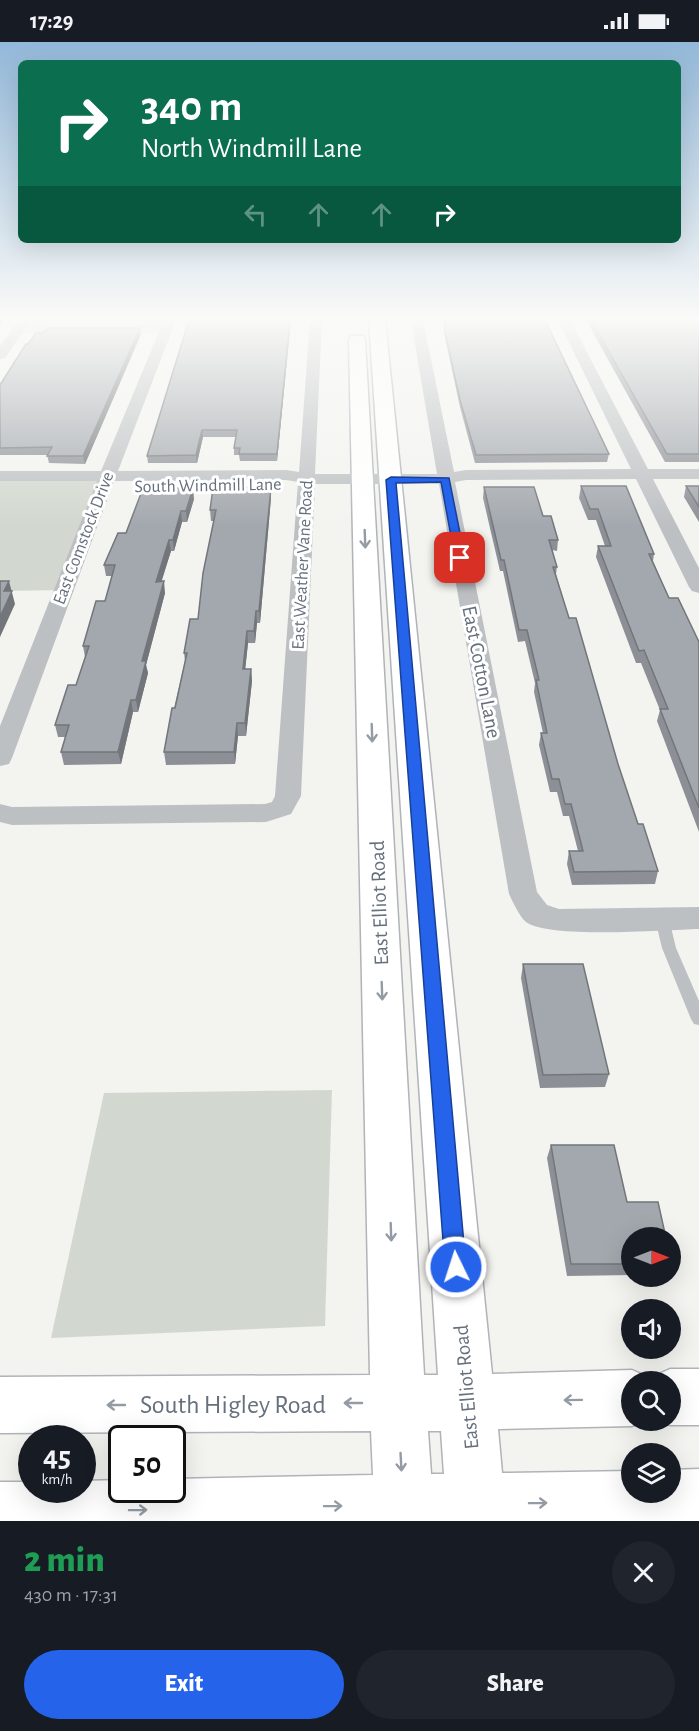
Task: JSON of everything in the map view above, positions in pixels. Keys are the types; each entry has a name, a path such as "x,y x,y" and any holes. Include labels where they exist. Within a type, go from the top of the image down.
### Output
{"main road":[{"name":"East Elliot Road","path":"366,389 377,480 466,1402 440,1511"},
{"name":"East Elliot Road","path":"377,389 377,480 398,1403 440,1511"},
{"path":"681,1397 699,1397"},
{"name":"South Higley Road","path":"0,1405 398,1403 621,1398"},
{"path":"0,1512 440,1511 699,1499"}],"street":[{"name":"East Comstock Drive","path":"0,758 142,389"},
{"name":"East Weather Vane Road","path":"0,813 12,816 266,813 282,808 288,796 312,389"},
{"name":"East Cotton Lane","path":"429,389 523,894 537,914 559,920 662,919"},
{"path":"599,389 699,587"},
{"path":"644,479 699,474"},
{"name":"South Windmill Lane","path":"0,476 284,486 307,480 445,480 465,485 644,479"},
{"path":"644,479 699,484"},
{"name":"South Windmill Lane","path":"0,487 105,481"},
{"path":"662,919 699,918"}],"lane":[{"path":"662,919 669,948 699,1019"}],"shaded area":[{"path":"0,481 105,481 64,590 0,591"},
{"path":"332,1090 325,1326 51,1338 104,1093"}],"building":[{"path":"0,389 113,389 83,456 47,456 52,447 0,448"},
{"path":"168,389 283,389 277,454 239,454 240,448 234,448 237,430 202,430 196,455 147,456"},
{"path":"458,389 578,389 609,454 476,455"},
{"path":"630,389 699,389 699,454 667,454"},
{"path":"581,486 626,486 654,554 649,554 669,598 678,598 699,642 699,808 660,709 668,709 644,650 639,651 598,546 611,546 598,509 590,509"},
{"path":"686,486 699,486 699,507"},
{"path":"271,487 259,611 256,611 254,631 247,631 243,669 251,669 245,723 237,723 234,752 164,752 172,708 175,708 187,653 184,653 190,619 198,619 203,573 216,510 210,510 213,488"},
{"path":"484,487 534,487 543,516 551,516 558,540 549,540 557,567 553,567 569,618 576,618 618,764 638,824 643,824 658,871 574,872 569,851 583,851 571,804 565,804 559,779 552,779 541,733 547,733 536,680 539,680 527,630 519,630 504,560 501,560"},
{"path":"143,488 193,488 186,511 181,511 173,540 169,540 156,582 164,581 142,661 146,661 136,700 131,700 118,752 61,752 69,725 55,725 68,685 76,685 89,646 83,646 96,601 105,601 115,565 104,565 118,533 126,533"},
{"path":"0,581 9,581 4,591 12,591 0,617"},
{"path":"523,964 583,964 609,1074 543,1075"},
{"path":"551,1145 614,1145 627,1202 658,1202 664,1227 621,1227 621,1264 571,1264"}],"route":[{"path":"456,1267 391,480 445,480 460,558"}]}
